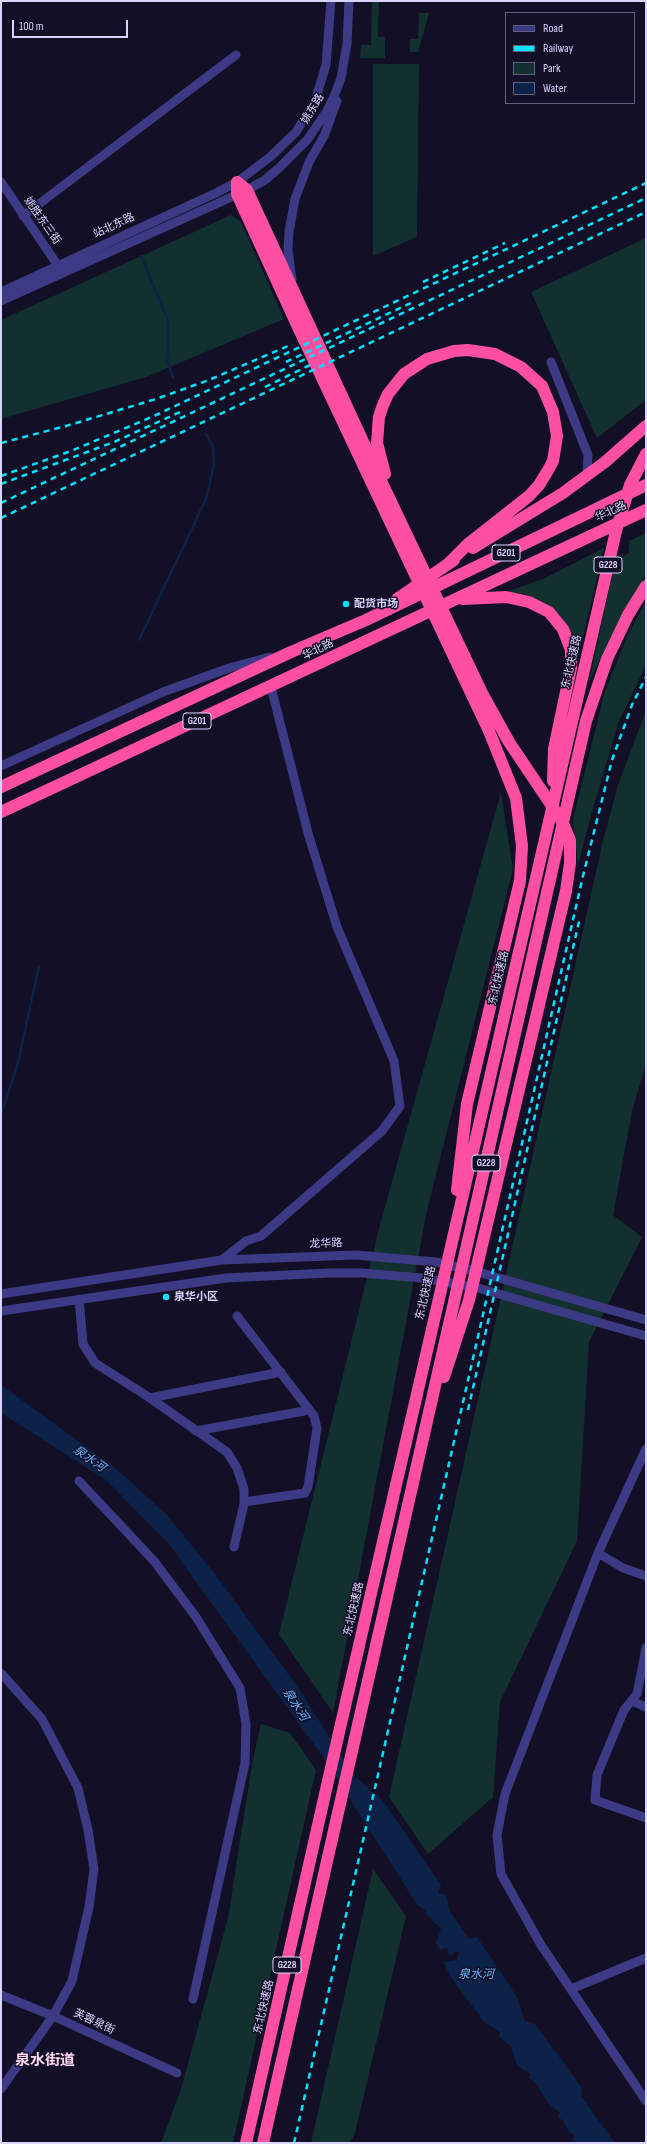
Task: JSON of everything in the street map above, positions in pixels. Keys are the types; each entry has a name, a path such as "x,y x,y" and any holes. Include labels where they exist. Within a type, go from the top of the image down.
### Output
{"highway":[{"path":"237,182 298,299 382,485 512,783 519,813 522,846 520,881 467,1104 460,1156 454,1232"},
{"path":"242,192 298,327 382,485 500,726 562,820 567,831 571,850 566,891 462,1325 428,1417"},
{"path":"382,485 377,443 379,417 388,394 404,374 414,366 427,359 447,352 468,350 482,352 501,357 521,367 542,386 553,412 557,436 554,454 547,472 539,485 529,496 468,544 448,564"},
{"path":"366,620 448,564 536,510 587,476 624,447 646,426"},
{"name":"东北快速路","path":"246,2143 581,679 623,504 630,484 646,454"},
{"name":"华北路","path":"1,787 291,652 366,620 646,485"},
{"name":"华北路","path":"1,812 271,687 646,510"},
{"name":"G228","path":"263,2143 586,721 597,685 617,636 646,586"},
{"path":"445,604 480,598 518,599 540,606 557,620 563,629 570,650 571,668 554,749 552,804"}],"street":[{"name":"姚东路","path":"237,182 283,146 307,117 322,83 326,65 331,1"},
{"name":"姚东路","path":"242,192 264,180 280,168 307,140 327,111 341,78 347,44 349,1"},
{"path":"23,216 236,55"},
{"path":"298,299 289,262 291,216 300,182 332,116 341,78"},
{"name":"姚胜东三街","path":"1,182 61,269"},
{"name":"站北东路","path":"1,301 61,269 237,182"},
{"name":"站北东路","path":"1,292 61,269 242,192"},
{"path":"551,362 588,455 587,476"},
{"path":"1,766 195,679 291,652"},
{"path":"222,1260 246,1241 261,1236 382,1131 400,1106 394,1061 337,926 308,833 271,687"},
{"name":"龙华路","path":"1,1294 222,1260 356,1255 436,1262 478,1272 646,1320"},
{"path":"1,1311 226,1278 356,1273 422,1278 478,1288 617,1326 646,1336"},
{"path":"79,1299 83,1344 95,1364 150,1398 226,1452 237,1468 244,1489 244,1502 234,1547"},
{"path":"237,1316 282,1372 314,1416 317,1428 308,1487 305,1493 244,1502"},
{"path":"150,1398 282,1372"},
{"path":"196,1431 304,1411 308,1408"},
{"path":"646,1448 598,1553 505,1794 497,1835 501,1874 541,1945 646,2101"},
{"path":"79,1481 154,1561 196,1617 240,1688 246,1724 245,1763 193,1999"},
{"path":"598,1553 623,1568 646,1576"},
{"path":"646,1648 637,1694 624,1710 597,1775 595,1800 646,1818"},
{"path":"1,1673 42,1719 78,1788 88,1830 94,1869 90,1907 72,1981 53,2016 1,2089"},
{"path":"632,1701 646,1706"},
{"path":"571,1990 646,1958"},
{"name":"芙蓉泉街","path":"1,1995 53,2016 177,2073"}],"green space":[{"path":"372,1 379,1 378,37 385,37 385,58 360,58 361,45 371,45"},
{"path":"419,13 429,13 418,52 410,52 410,39 418,39"},
{"path":"373,64 419,64 417,237 373,256"},
{"path":"231,215 241,222 284,319 146,377 1,419 1,320"},
{"path":"646,238 646,400 597,438 531,292"},
{"path":"646,533 646,575 614,631 589,682 615,561 629,553 629,541"},
{"path":"604,548 576,666 573,639 567,624 558,613 543,602 527,595 506,592 545,578"},
{"path":"646,601 646,665 619,721 578,865 573,819 605,691 628,635"},
{"path":"646,710 646,1064 632,1111 613,1215 642,1237 589,1342 577,1541 500,1702 493,1797 428,1854 389,1797 603,841 618,785"},
{"path":"501,792 513,869 427,1210 333,1713 279,1634 381,1221"},
{"path":"261,1724 290,1733 316,1770 233,2143 161,2143 181,2089 228,1918 252,1764"},
{"path":"373,1869 406,1916 355,2133 350,2143 311,2143"}],"water":[{"name":"泉水河","path":"1,1385 114,1467 166,1514 215,1574 297,1686 355,1777 383,1801 441,1885 438,1893 446,1895 450,1912 469,1939 477,1937 517,1997 525,2021 535,2024 582,2088 581,2096 615,2143 575,2143 573,2139 574,2134 569,2132 563,2121 557,2116 560,2113 548,2103 535,2082 529,2078 530,2073 523,2070 516,2063 511,2046 499,2037 500,2032 484,2022 450,1976 444,1962 457,1960 459,1952 455,1951 452,1956 449,1955 447,1948 440,1950 437,1946 436,1942 441,1929 426,1914 425,1910 418,1906 323,1757 168,1543 106,1480 1,1413"}],"waterway":[{"path":"141,256 168,320 167,359 173,377"},
{"path":"139,640 206,499 214,465 213,446 206,434"},
{"path":"1,1114 18,1063 39,966"}],"railway":[{"path":"1,476 71,451 154,416 646,183"},
{"path":"1,503 646,198"},
{"path":"1,518 646,212"},
{"path":"423,282 505,243"},
{"path":"286,362 415,301"},
{"path":"1,443 66,426 156,399 209,380 288,346"},
{"path":"265,387 310,365"},
{"path":"1,484 114,442 180,412"},
{"path":"294,2143 583,876 612,760 632,705 646,677"},
{"path":"468,1410 580,917"}],"place":[{"name":"配货市场","path":"346,604"},
{"name":"泉华小区","path":"166,1297"}],"district":[{"name":"泉水街道","path":"45,2061"}]}
